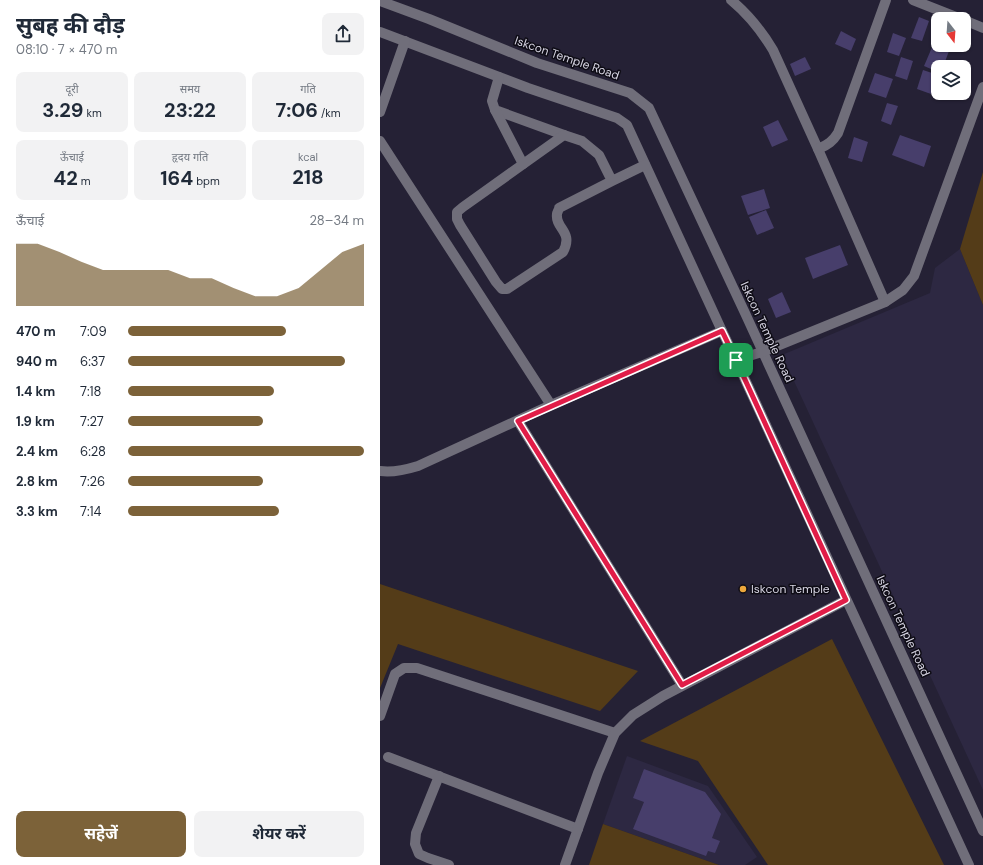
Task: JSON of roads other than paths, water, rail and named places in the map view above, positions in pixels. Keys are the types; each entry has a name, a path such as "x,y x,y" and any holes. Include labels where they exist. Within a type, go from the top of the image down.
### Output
{"street":[{"path":"731,0 753,21 769,43 782,68 885,302"},
{"path":"818,149 833,141 838,132 886,0"},
{"path":"913,0 943,12"},
{"name":"Iskcon Temple Road","path":"380,1 402,4 537,63 630,93 649,108 983,831"},
{"path":"971,23 983,28"},
{"path":"380,32 528,88 617,118 626,125 969,865"},
{"path":"380,112 404,41"},
{"path":"499,77 492,102 523,164"},
{"path":"736,360 762,352 885,302 903,290 914,276 983,88"},
{"path":"495,110 582,141 599,155 612,181"},
{"path":"564,135 457,212 457,219 460,225 496,282 502,288 508,289 563,252 566,246 567,237 559,223 557,215 560,208 645,165"},
{"path":"380,141 551,406"},
{"path":"380,471 388,472 404,470 418,466 722,331"},
{"path":"518,421 682,685"},
{"path":"565,865 598,773 615,733 633,715 682,685 846,600"},
{"path":"380,716 395,674 404,668 417,668 615,733"},
{"path":"388,757 578,829"},
{"path":"439,776 416,833 415,844 419,854 449,865"}],"place":[{"name":"Iskcon Temple","path":"743,589"}]}
